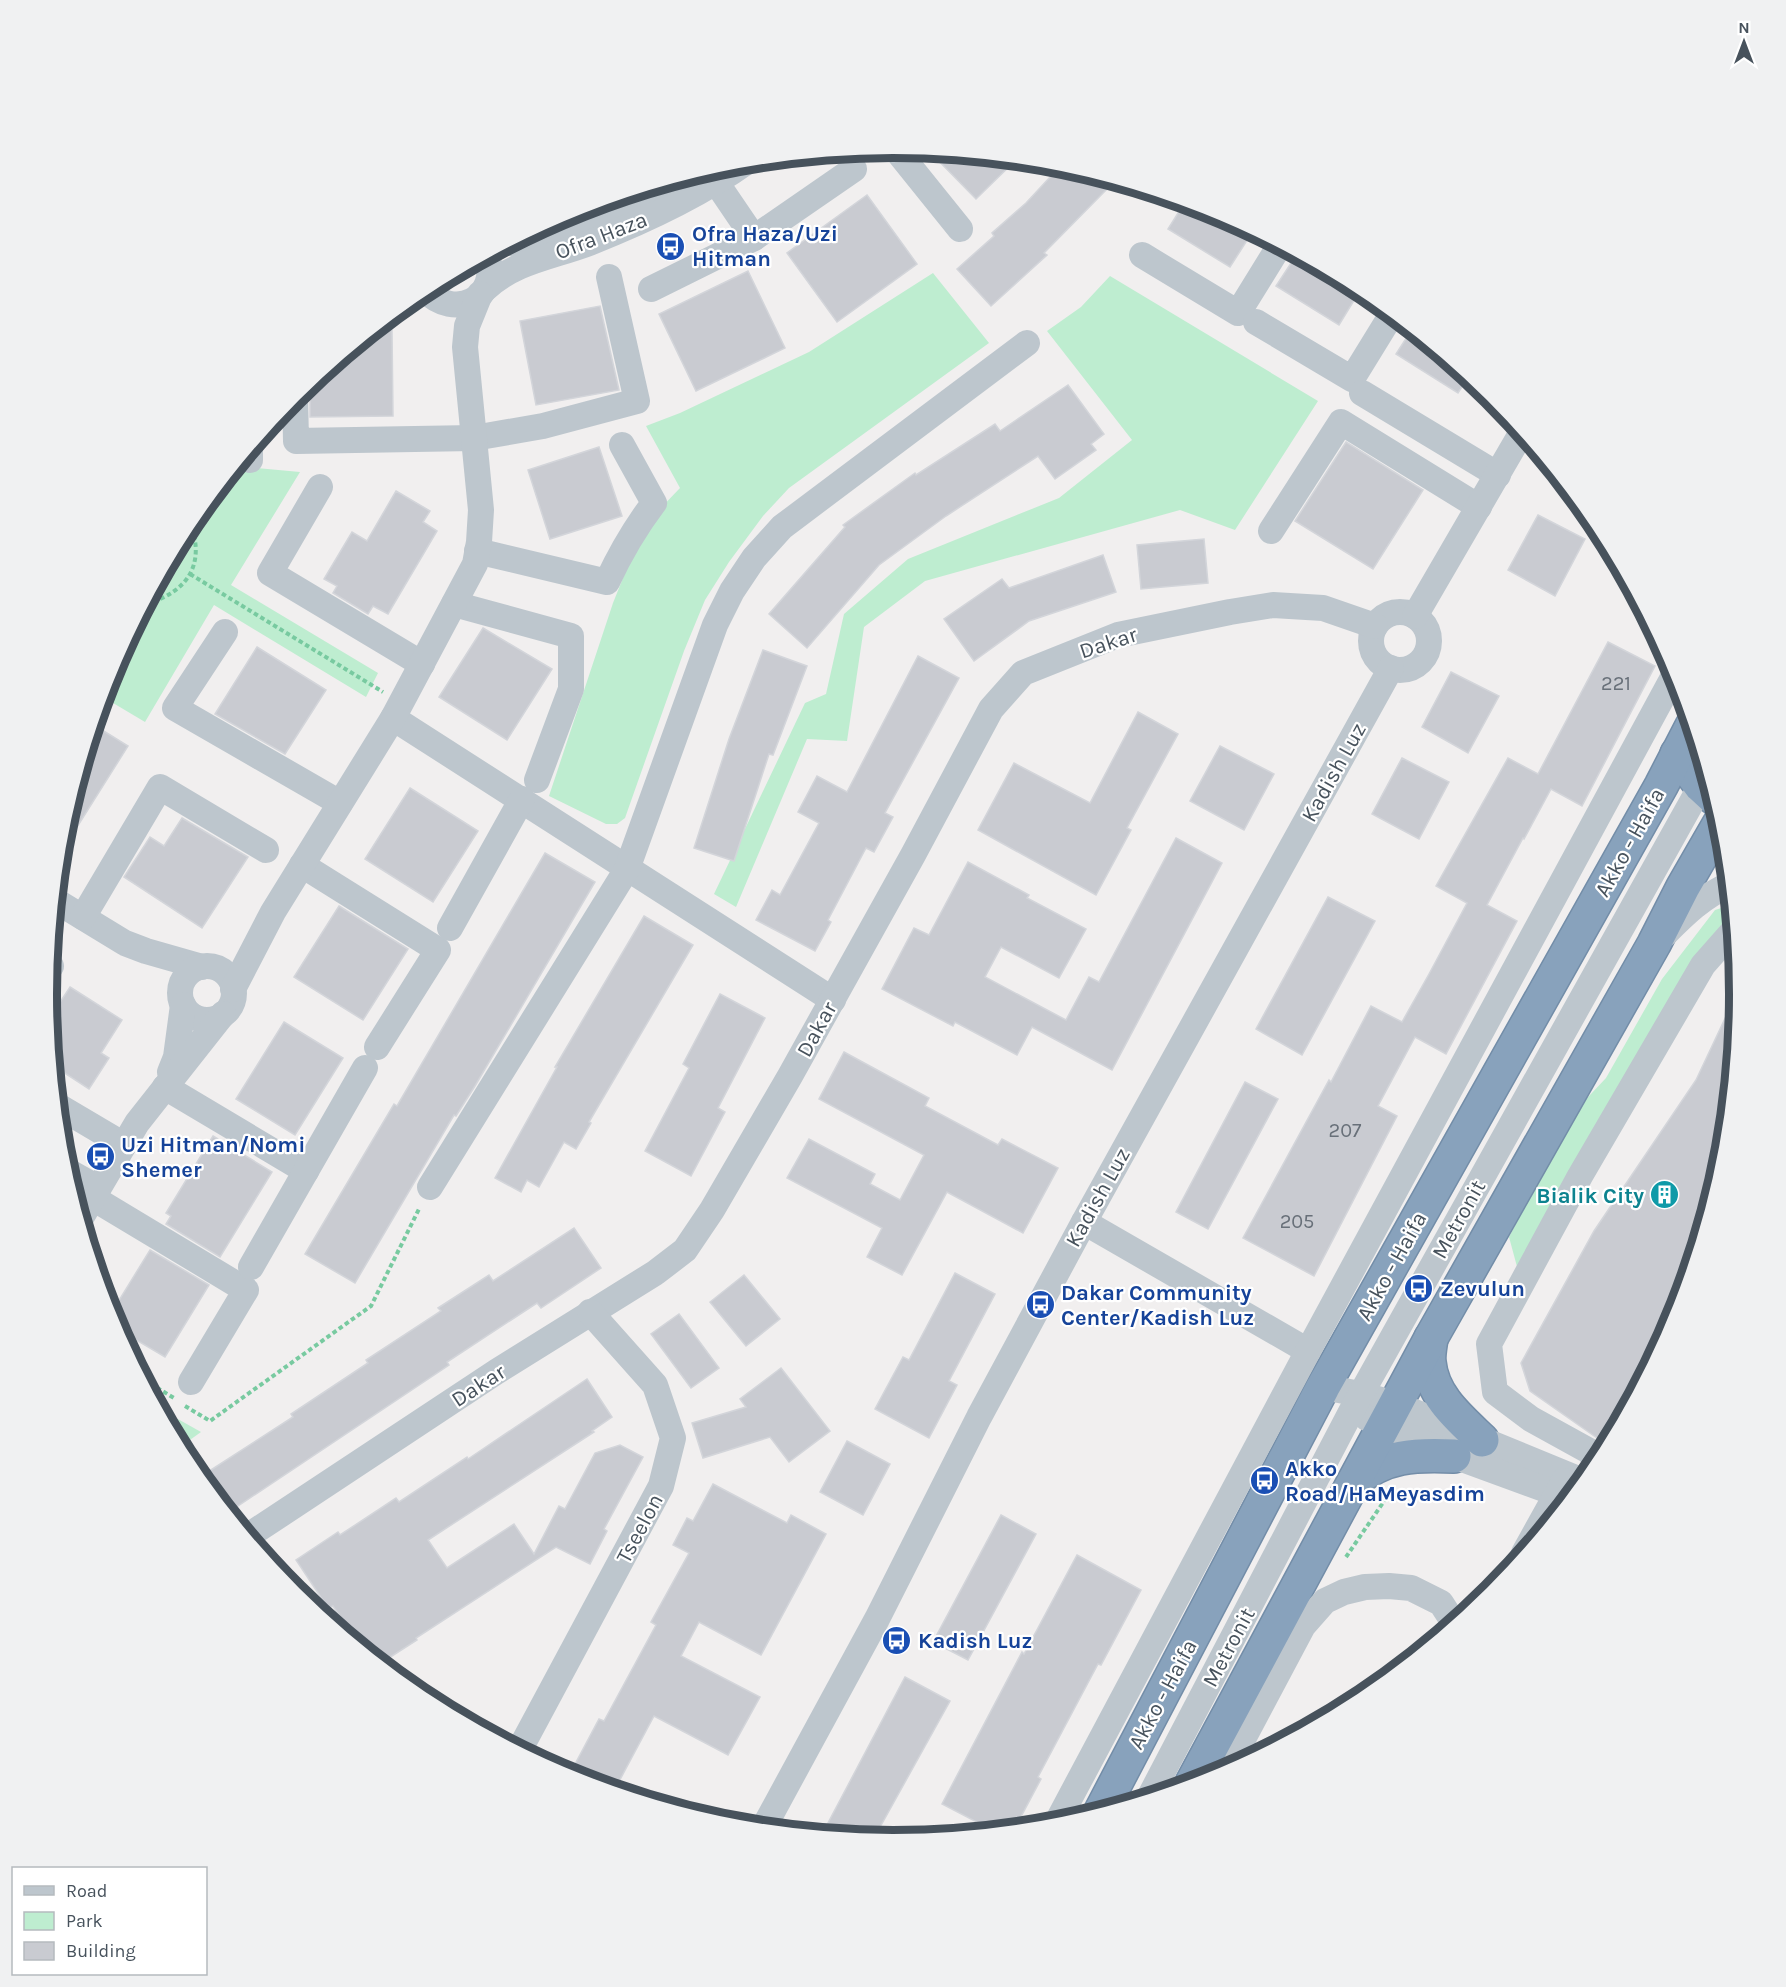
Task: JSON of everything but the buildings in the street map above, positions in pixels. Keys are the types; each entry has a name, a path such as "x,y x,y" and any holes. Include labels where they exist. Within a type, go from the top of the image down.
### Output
{"highway":[{"name":"Akko - Haifa","path":"1106,1802 1323,1387 1698,768"},
{"path":"1198,1772 1350,1485 1714,834"},
{"path":"1683,887 1719,866"},
{"path":"1350,1485 1373,1467 1388,1460 1468,1448 1458,1416 1433,1383 1428,1361 1431,1338"}],"street":[{"path":"903,158 960,230"},
{"path":"651,289 754,237 854,169"},
{"path":"707,179 754,237"},
{"name":"Ofra Haza","path":"482,291 497,277 514,268 663,212 703,180"},
{"name":"Ofra Haza","path":"534,239 580,226 695,182"},
{"path":"1142,255 1238,313 1276,251"},
{"path":"233,989 273,912 397,710 475,564 481,510 465,346 467,326 489,278 489,262"},
{"path":"295,409 296,441 474,438 543,426 637,401 609,277"},
{"path":"432,296 444,304 456,305 467,302 482,291"},
{"path":"431,297 453,332 467,375"},
{"path":"1256,322 1352,379 1388,320"},
{"path":"430,1187 627,869 715,625 732,591 754,558 782,527 1027,343"},
{"path":"1362,393 1498,475"},
{"path":"1271,531 1341,422 1479,507"},
{"path":"1415,616 1518,438"},
{"path":"477,551 607,582 620,553 654,503 622,445"},
{"path":"321,487 270,573 422,664"},
{"path":"450,928 530,790 570,689 572,636 454,604"},
{"name":"Dakar","path":"254,1532 590,1312 655,1273 685,1250 712,1210 832,1000 991,709 1023,673 1118,635 1273,605 1323,609 1375,626"},
{"path":"1398,612 1407,612 1415,616 1423,622 1427,630 1428,649 1417,664 1400,669 1390,668 1383,664 1373,650 1372,634 1375,626 1381,619 1398,612"},
{"path":"225,632 175,708 340,803"},
{"name":"Kadish Luz","path":"768,1819 877,1619 979,1417 1083,1222 1390,668"},
{"path":"1063,1811 1308,1351 1669,685"},
{"path":"397,710 530,790 627,869 832,1000"},
{"name":"Metronit","path":"1155,1787 1356,1402 1698,768"},
{"path":"83,917 160,787 266,850"},
{"path":"251,1267 371,1058 438,950 302,865"},
{"path":"1654,944 1688,911 1722,889"},
{"path":"62,905 125,943 146,951 220,970 227,976 233,989 230,1007 137,1123 90,1201"},
{"path":"165,1087 176,1057 182,1003 181,987 185,978 193,970 207,967 253,936 273,912"},
{"path":"1591,1454 1531,1419 1495,1392 1489,1344 1580,1176 1703,965 1727,938"},
{"path":"125,943 169,984 188,1013 206,1020 215,1019 224,1014"},
{"path":"165,1087 306,1171"},
{"path":"65,1110 124,1145"},
{"path":"80,1188 90,1201 246,1290 191,1382"},
{"path":"1083,1222 1308,1351"},
{"name":"Tseelon","path":"523,1743 661,1486 673,1438 655,1385 590,1312"},
{"path":"1323,1387 1468,1448 1567,1486"},
{"path":"1274,1480 1282,1400"},
{"path":"1234,1756 1303,1626 1325,1601 1344,1592 1365,1587 1411,1588 1441,1602 1450,1616"},
{"path":"1216,1736 1220,1763"}],"path":[{"path":"155,602 164,599 179,588 190,574 196,556 195,534"},
{"path":"190,574 397,710"},
{"path":"156,1388 210,1421 371,1306 430,1187"}],"green space":[{"path":"933,273 989,343 789,488 763,516 729,562 705,600 684,651 625,818 617,824 606,824 549,796 613,603 631,558 656,513 680,488 646,426 680,413 809,352"},
{"path":"1110,276 1318,401 1235,530 1180,510 925,581 864,627 847,741 807,739 736,907 714,894 805,703 826,694 844,614 908,559 1059,498 1132,440 1047,331 1081,307"},
{"path":"244,467 300,472 231,585 378,673 366,697 214,605 145,722 110,701 143,624 169,575 198,529"},
{"path":"1724,907 1727,936 1519,1274 1509,1237 1574,1112 1606,1078 1662,979 1715,910"},
{"path":"172,1416 201,1432 188,1441"}],"place":[{"name":"Ofra Haza/Uzi Hitman","path":"671,246"},
{"name":"Uzi Hitman/Nomi Shemer","path":"100,1157"},
{"name":"Bialik City","path":"1665,1195"},
{"name":"Zevulun","path":"1419,1288"},
{"name":"Dakar Community Center/Kadish Luz","path":"1040,1305"},
{"name":"Akko Road/HaMeyasdim","path":"1264,1481"},
{"name":"Kadish Luz","path":"897,1640"}]}
